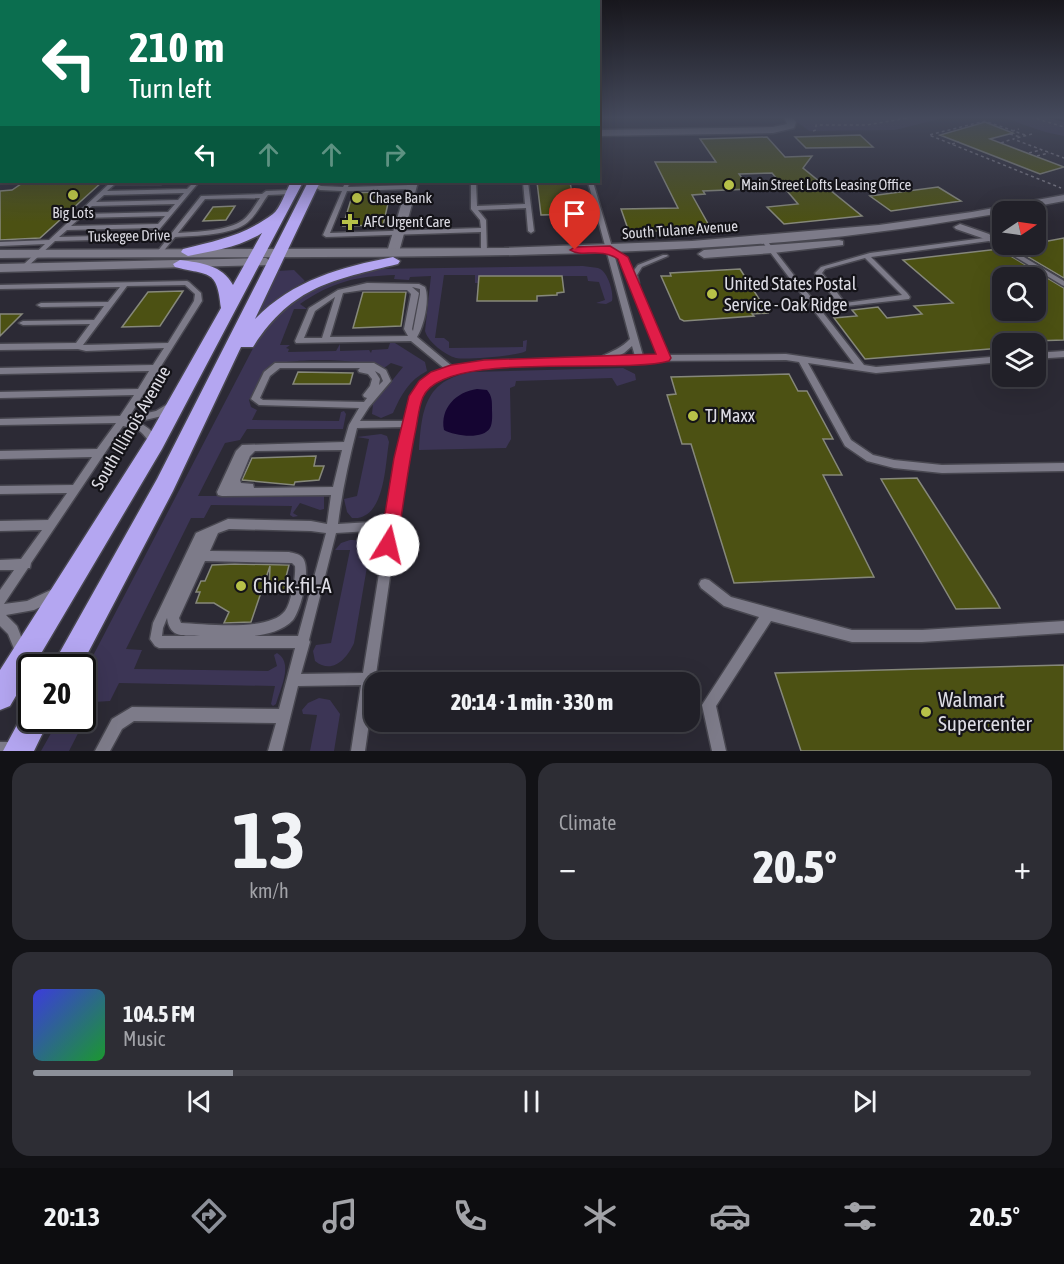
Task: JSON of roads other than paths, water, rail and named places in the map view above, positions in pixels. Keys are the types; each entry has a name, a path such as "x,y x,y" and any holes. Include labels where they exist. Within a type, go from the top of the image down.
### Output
{"highway":[{"path":"73,654 165,484 313,183"},
{"path":"184,258 243,238 266,226 290,193"},
{"name":"South Illinois Avenue","path":"26,654 155,443 290,193"},
{"path":"165,484 200,435 256,326 284,301 310,283 393,257"},
{"path":"184,258 224,279 229,292 228,308"},
{"name":"South Illinois Avenue","path":"0,696 18,667"},
{"path":"12,750 26,732"}],"main road":[{"path":"393,257 412,184"},
{"name":"South Tulane Avenue","path":"256,257 614,254 915,225 1064,198"},
{"path":"1046,211 1064,207"},
{"name":"South Tulane Avenue","path":"393,257 483,252 665,256 773,250 992,222"},
{"path":"978,224 987,237"},
{"path":"960,227 987,237"},
{"name":"Tuskegee Drive","path":"0,254 160,252 184,258"},
{"name":"Tuskegee Drive","path":"0,268 184,258 256,257"}],"lane":[{"path":"23,268 113,183"},
{"path":"151,236 195,183"},
{"path":"313,183 320,188 344,190"},
{"path":"348,183 326,235 484,230"},
{"path":"473,183 474,208 483,220 483,252"},
{"path":"526,183 531,231"},
{"path":"590,183 614,254 640,360"},
{"path":"305,199 328,192 412,184"},
{"path":"102,193 188,191"},
{"path":"0,244 151,236 234,228 249,217 266,193 290,193"},
{"path":"160,252 203,197 264,196"},
{"path":"90,204 179,202"},
{"path":"474,208 528,206"},
{"path":"78,216 169,214"},
{"path":"65,228 159,226"},
{"path":"843,305 818,273 823,268 866,256 987,237 1064,284"},
{"path":"763,239 862,369"},
{"path":"614,254 638,295 664,358"},
{"path":"638,295 634,275 637,270 665,256"},
{"path":"815,307 906,297 866,256"},
{"path":"0,287 187,283 199,294 198,301 122,421 0,600"},
{"path":"78,346 125,284"},
{"path":"413,338 418,329 424,294 420,286 385,284 360,286 340,291 312,310 299,341 413,338 451,370"},
{"path":"325,340 340,291"},
{"path":"41,305 109,304"},
{"path":"23,323 94,322"},
{"path":"584,362 617,354 628,347 634,339"},
{"path":"0,347 78,346 86,348 170,345"},
{"path":"1046,355 1064,354"},
{"path":"370,672 392,525 416,396 424,384 451,370 484,364 664,358 786,357 862,369 992,360"},
{"path":"802,359 849,443 870,458 894,464 942,469 1064,467"},
{"path":"366,405 262,403 255,399 270,370 278,365 371,365 383,372 387,381"},
{"path":"0,371 156,368"},
{"path":"262,403 262,394 271,376 277,370 364,370 371,371 376,379 374,387 365,397 366,405"},
{"path":"275,751 332,529 337,491 354,425 366,405 393,372"},
{"path":"0,394 140,392"},
{"path":"0,422 122,421 159,414 179,400"},
{"path":"122,421 143,426 155,443"},
{"path":"354,425 409,424"},
{"path":"337,491 222,492 239,454 251,447 348,446"},
{"path":"251,447 235,480 238,487 318,488 326,491"},
{"path":"0,455 100,453"},
{"path":"0,490 76,489"},
{"path":"197,556 296,558 300,562 302,570 292,610 280,625 261,630 176,628 173,618 197,556 200,536 228,524 311,526 332,529 392,525"},
{"path":"0,526 52,525"},
{"path":"197,556 158,627 156,639 159,642 304,642"},
{"path":"0,565 26,564"},
{"path":"705,584 728,602 852,636 922,636 1064,627"},
{"path":"0,610 22,609 39,603 68,585"},
{"path":"719,751 709,705 768,614"},
{"path":"0,618 13,630 21,654"},
{"path":"293,680 364,679"},
{"path":"358,751 364,712"},
{"path":"102,751 117,724 132,714 284,716"}],"place":[{"name":"Main Street Lofts Leasing Office","path":"729,185"},
{"name":"Big Lots","path":"73,195"},
{"name":"Chase Bank","path":"357,198"},
{"name":"AFC Urgent Care","path":"350,222"},
{"name":"United States Postal Service - Oak Ridge","path":"712,294"},
{"name":"TJ Maxx","path":"693,416"},
{"name":"Chick-fil-A","path":"241,586"},
{"name":"Walmart Supercenter","path":"926,712"}]}
